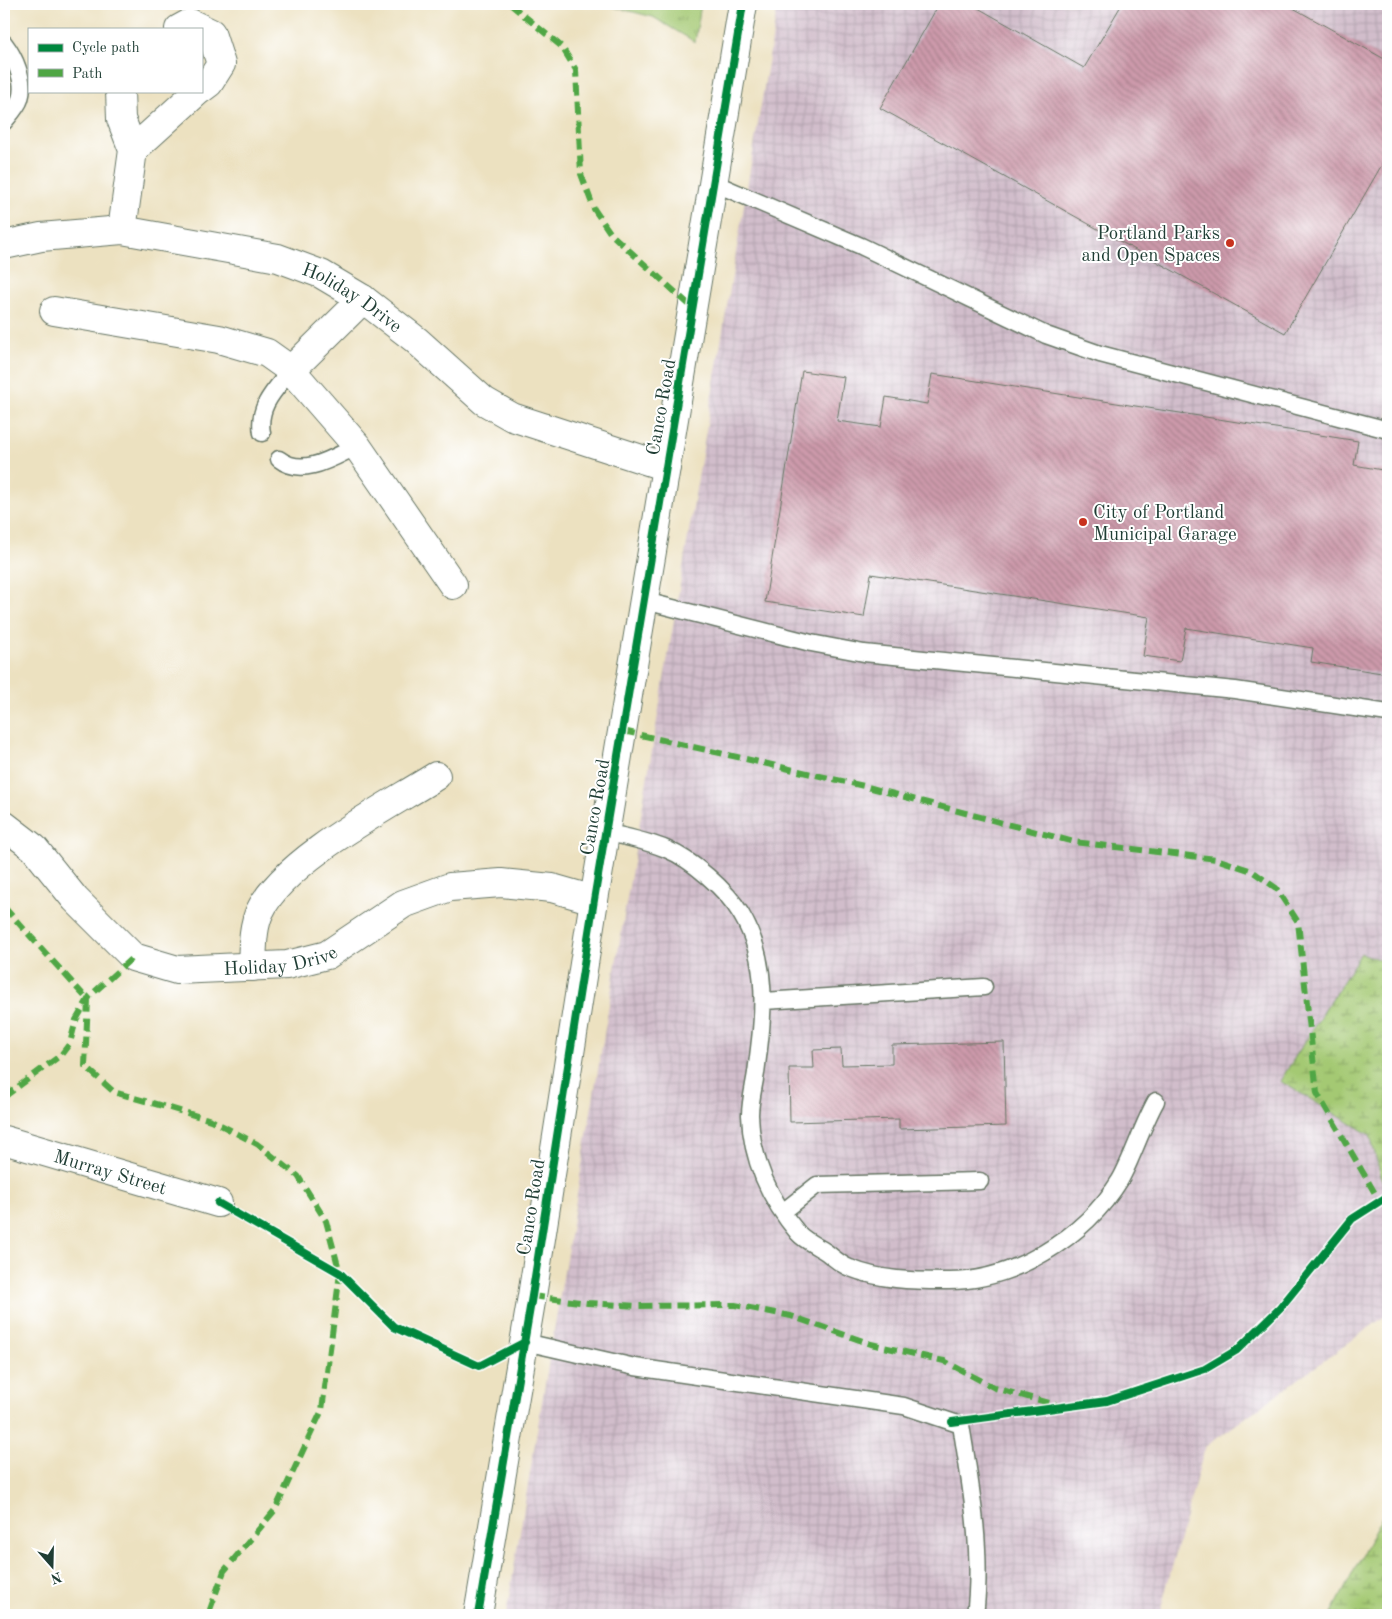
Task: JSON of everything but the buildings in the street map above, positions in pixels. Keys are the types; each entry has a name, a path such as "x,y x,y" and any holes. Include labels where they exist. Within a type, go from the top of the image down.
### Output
{"street":[{"name":"Canco Road","path":"478,1615 525,1342 594,900 743,4"},
{"path":"181,28 190,23 200,28"},
{"path":"202,29 211,33 221,64 209,82 202,88"},
{"path":"120,92 122,119 133,150 122,230"},
{"path":"133,150 197,92"},
{"name":"Holiday Drive","path":"4,245 41,237 122,230 278,258 321,274 363,300 416,340 484,401 512,417 666,467"},
{"path":"291,370 363,300"},
{"path":"54,311 220,339 267,353 291,370 357,446 453,584"},
{"path":"252,967 253,937 260,912 272,890 300,864 436,776"},
{"name":"Holiday Drive","path":"4,825 34,848 75,899 133,957 177,970 287,965 327,955 403,904 450,887 509,884 552,888 594,900"},
{"name":"Murray Street","path":"4,1140 106,1168 218,1203"}],"lane":[{"path":"4,43 9,50 21,80 20,99 4,122"},
{"path":"714,183 861,246 1046,335 1100,354 1388,430"},
{"path":"262,433 260,418 265,406 291,370"},
{"path":"280,459 288,465 303,467 324,462 357,446"},
{"path":"645,601 811,643 864,653 1235,690 1388,713"},
{"path":"606,832 666,849 694,866 719,888 741,913 755,943 763,976 764,1001 750,1114 753,1143 762,1179 800,1234 848,1268 900,1281 951,1282 1000,1272 1046,1253 1087,1222 1120,1179 1143,1125 1156,1101"},
{"path":"764,1001 984,987"},
{"path":"784,1211 817,1185 980,1181"},
{"path":"525,1342 635,1367 904,1406 962,1425 970,1480 976,1556 975,1615"}],"shaded area":[{"path":"778,4 1388,4 1388,1314 1205,1447 1159,1615 506,1615"}],"green space":[{"path":"602,4 701,4 695,42 653,17"},
{"path":"1361,953 1388,963 1388,1202 1370,1135 1280,1081"},
{"path":"1388,1505 1388,1615 1331,1615"}],"marked path":[{"path":"510,4 562,47 576,70 581,174 594,209 611,234 694,309"},
{"path":"623,731 864,786 1074,842 1216,859 1252,871 1276,888 1298,922 1317,1093 1380,1202"},
{"path":"4,907 88,1000 85,1066 114,1092 211,1120 257,1144 298,1176 326,1221 340,1273 322,1410 275,1510 224,1571 208,1615"},
{"path":"4,1097 61,1055 70,1043 76,1020 90,996 133,957"},
{"path":"532,1296 588,1303 638,1306 735,1305 791,1316 871,1344 944,1361 995,1388 1057,1405"}],"cycle path":[{"path":"478,1615 532,1296 594,900 743,4"},
{"path":"952,1422 1107,1401 1205,1369 1237,1350 1280,1308 1352,1219 1388,1196"},
{"path":"218,1203 340,1273 394,1327 479,1366 525,1342"}],"place":[{"name":"Portland Parks and Open Spaces","path":"1230,243"},
{"name":"City of Portland Municipal Garage","path":"1083,522"}]}
